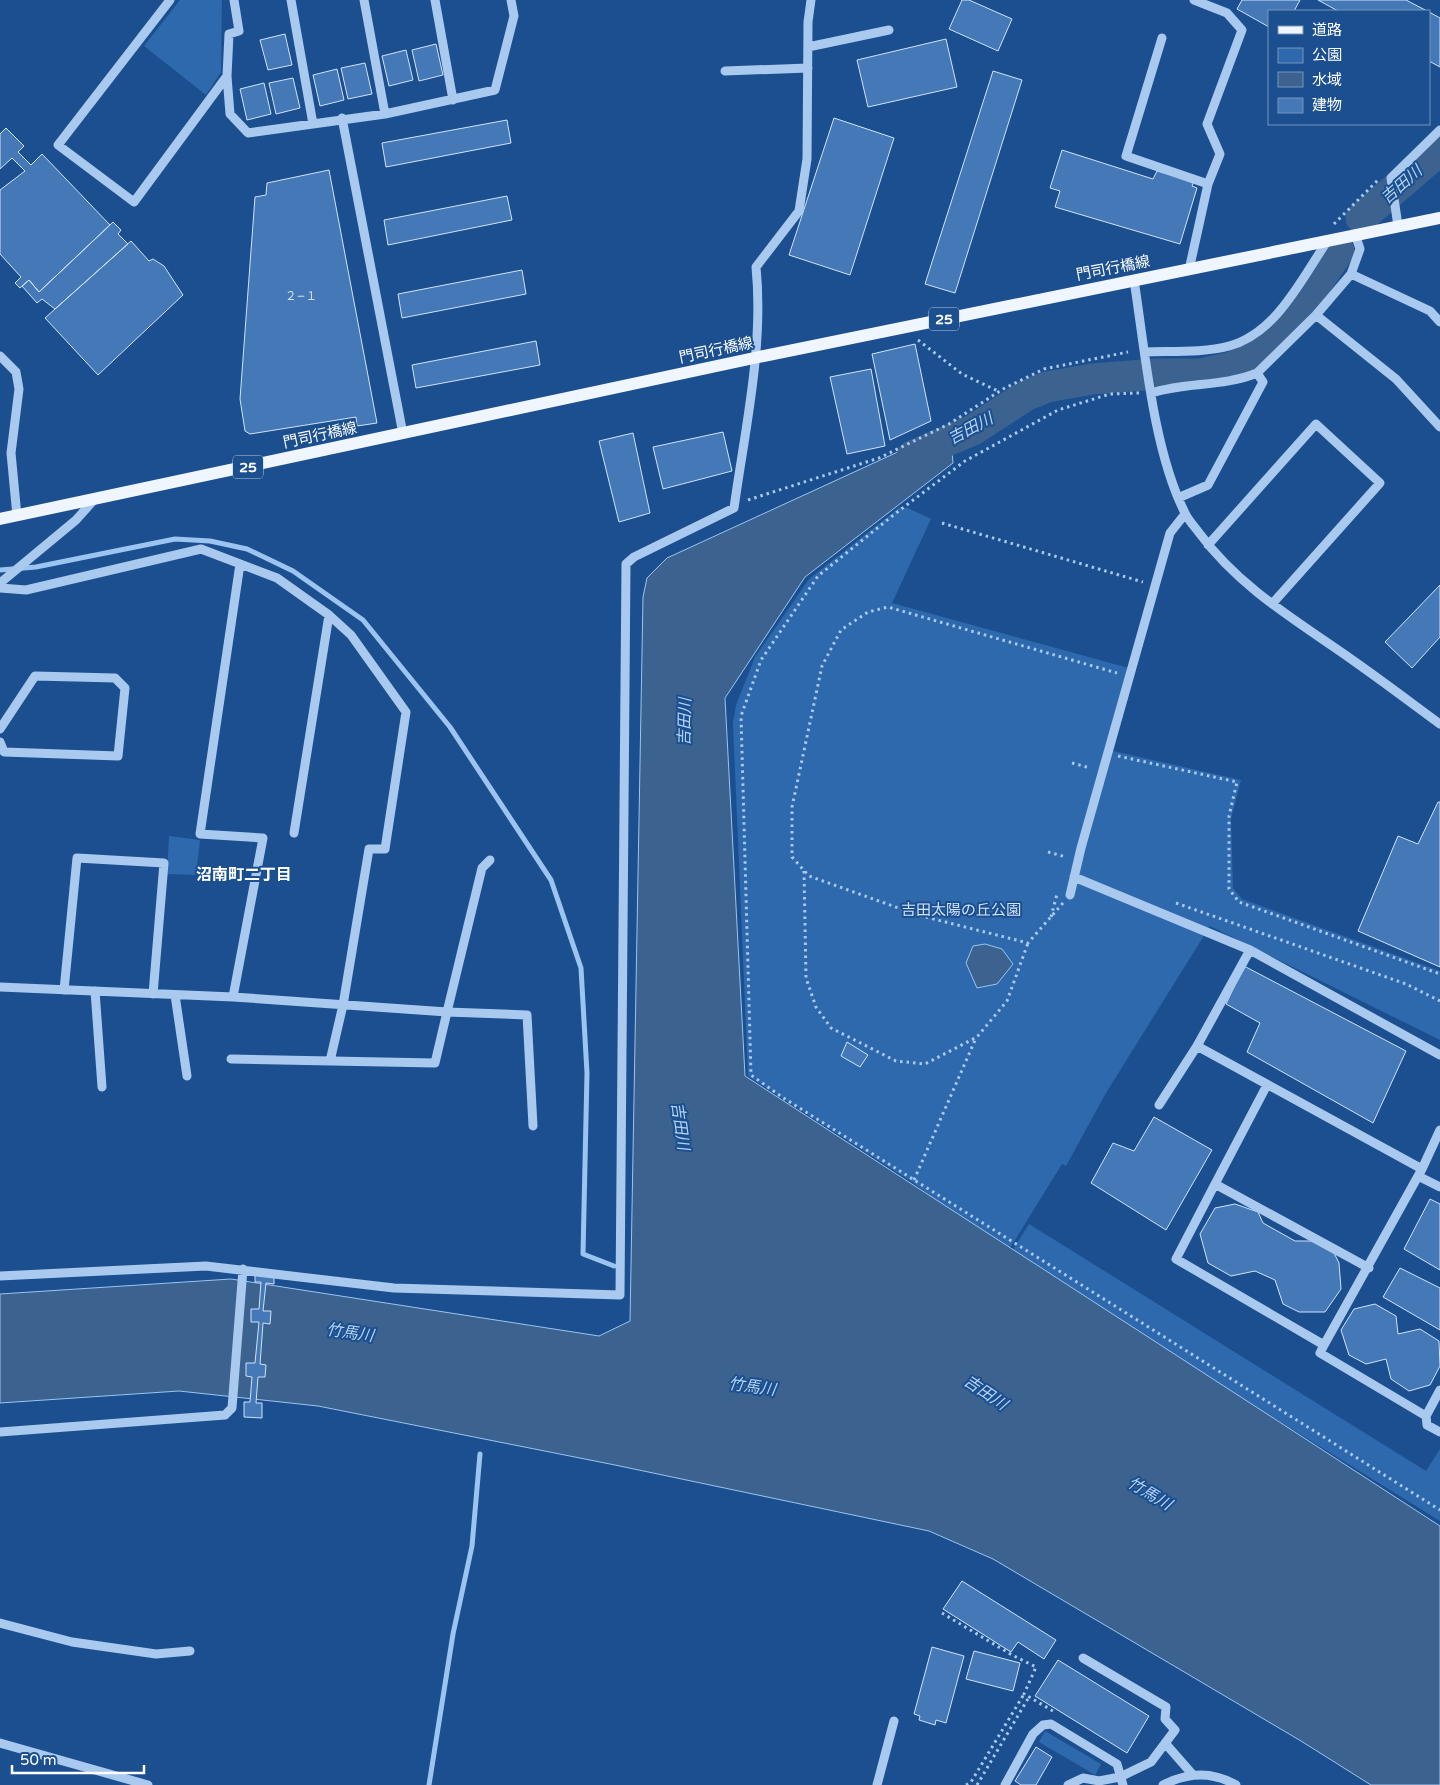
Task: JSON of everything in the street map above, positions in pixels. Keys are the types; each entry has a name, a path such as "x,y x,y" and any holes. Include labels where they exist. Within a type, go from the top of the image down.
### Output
{"main road":[{"name":"門司行橋線","path":"0,519 93,501 754,358 1188,270 1329,234 1355,234 1440,218"}],"street":[{"path":"170,0 58,145 134,202 226,76"},
{"path":"234,0 239,31 229,34 226,76 230,114 248,133 342,118 385,114 495,90 514,16 511,0"},
{"path":"291,0 313,124"},
{"path":"364,0 385,114"},
{"path":"435,0 453,100"},
{"path":"0,1276 206,1266 242,1273 394,1288 620,1295 626,564 634,557 734,508 754,358 759,296 756,267 799,211 806,159 808,47 811,0"},
{"path":"1188,270 1208,184 1220,154 1207,124 1242,30 1227,13 1194,0"},
{"path":"808,47 888,30"},
{"path":"1162,38 1126,156 1208,184"},
{"path":"725,71 808,68"},
{"path":"342,118 403,434"},
{"path":"1398,225 1392,176 1440,130"},
{"path":"1145,356 1227,347 1245,341 1262,329 1283,307 1329,234"},
{"path":"1152,393 1222,382 1256,373 1316,315 1351,274 1360,249 1355,234"},
{"path":"1351,274 1430,311 1440,322"},
{"path":"1134,280 1145,356 1164,453 1185,514 1208,545 1236,576 1272,604 1440,724"},
{"path":"1316,315 1396,379 1440,427"},
{"path":"0,356 16,372 19,389 11,453 17,516"},
{"path":"1178,498 1208,485 1263,382 1256,373"},
{"path":"1208,545 1316,424 1380,483 1272,604"},
{"path":"0,583 76,520 93,501"},
{"path":"1070,895 1170,533 1185,514"},
{"path":"0,588 26,590 201,549 277,578 329,614 351,635 406,712 385,849 369,849 343,1005 330,1061"},
{"path":"233,997 263,838 200,834 240,564"},
{"path":"294,833 329,614"},
{"path":"0,729 35,676 115,678 125,688 118,756 4,752 0,742"},
{"path":"64,990 77,858 164,863 154,994"},
{"path":"231,1059 435,1063 482,868 490,860"},
{"path":"1074,877 1250,950 1440,1054"},
{"path":"1159,1105 1197,1046 1250,950"},
{"path":"0,987 233,997 447,1012 526,1015 533,1126"},
{"path":"95,991 102,1087"},
{"path":"175,994 187,1076"},
{"path":"1197,1046 1420,1172 1440,1187"},
{"path":"1267,1085 1176,1259 1324,1346"},
{"path":"1426,1416 1320,1353 1369,1268 1440,1130"},
{"path":"1215,1184 1369,1268"},
{"path":"0,1432 225,1415 232,1408 242,1273"},
{"path":"1440,1390 1426,1416 1427,1425 1440,1432"},
{"path":"0,1623 72,1642 156,1654 190,1652"},
{"path":"1068,1785 1083,1778 1121,1781 1151,1762 1175,1730 1166,1719 1166,1707 1083,1658"},
{"path":"877,1785 894,1721"},
{"path":"1005,1785 1033,1734 1042,1725 1051,1724 1117,1764 1121,1781"},
{"path":"0,1743 148,1785"},
{"path":"1165,1743 1193,1775"},
{"path":"1164,1785 1178,1778 1205,1773 1236,1785"}],"path":[{"path":"1329,234 1380,178 1392,176"},
{"path":"915,338 962,374 999,392"},
{"path":"734,508 752,498 879,458 949,424 999,392 1044,369 1128,352"},
{"path":"1152,393 1110,394 1058,410 966,461 896,513 818,576 761,660 740,716 751,1075 782,1097 1440,1510"},
{"path":"942,523 1156,585"},
{"path":"1028,943 918,914 809,876 792,857 792,807 822,666 841,630 868,612 888,607 1130,677"},
{"path":"1108,754 1237,782 1229,816 1229,889 1239,902 1440,974"},
{"path":"1072,763 1103,772"},
{"path":"1048,852 1078,861"},
{"path":"804,870 806,978 816,1007 831,1028 896,1061 925,1064 977,1037"},
{"path":"914,1180 977,1037 1007,1002 1028,943 1070,895"},
{"path":"1193,909 1406,984 1440,1002"},
{"path":"942,1613 1012,1655 1036,1666 1024,1694 971,1782 966,1785"},
{"path":"1024,1694 1058,1714"},
{"path":"977,1785 1028,1697"}],"green space":[{"path":"180,0 222,0 221,72 206,95 144,46"},
{"name":"吉田太陽の丘公園","path":"900,507 908,508 931,519 892,603 1136,670 1113,751 1241,780 1231,819 1233,888 1242,899 1440,971 1440,1040 1210,926 1106,1093 1066,1166 1062,1164 1007,1253 912,1182 748,1076 733,723 736,705 755,657 809,579"},
{"path":"169,836 200,840 196,875 167,874"},
{"path":"1029,1224 1426,1471 1440,1449 1440,1521 1010,1254"},
{"path":"1045,1731 1101,1764 1095,1775 1039,1742"}],"water":[{"name":"竹馬川","path":"950,428 953,463 805,577 725,698 745,1076 1440,1526 1440,1785 1371,1785 1301,1741 993,1559 929,1531 615,1465 318,1406 179,1391 0,1403 0,1294 231,1279 599,1336 630,1321 643,597 647,578 667,558"},
{"path":"985,944 1002,949 1013,964 997,984 977,988 966,963 973,946"}],"building":[{"path":"962,0 969,0 1012,19 998,51 949,29"},
{"path":"1242,0 1300,0 1295,10 1268,10 1268,26 1237,9"},
{"path":"1318,0 1406,0 1425,10 1336,10"},
{"path":"1430,13 1440,18 1440,67 1430,62"},
{"path":"285,34 292,65 268,70 260,40"},
{"path":"946,39 957,87 868,107 857,60"},
{"path":"436,44 443,75 419,81 412,50"},
{"path":"406,50 413,80 389,86 382,56"},
{"path":"365,63 372,94 348,99 341,68"},
{"path":"337,69 344,100 320,106 313,75"},
{"path":"993,71 1022,80 955,293 925,284"},
{"path":"293,78 300,108 276,114 269,83"},
{"path":"264,83 271,114 247,120 240,89"},
{"path":"834,118 894,138 850,275 789,255"},
{"path":"507,120 511,143 386,167 382,143"},
{"path":"6,128 24,146 18,152 31,165 42,154 110,225 39,292 29,280 20,288 15,283 21,277 0,254 0,190 25,171 12,158 0,169 0,134"},
{"path":"1062,150 1153,179 1157,171 1194,181 1192,186 1197,188 1180,244 1055,207 1060,191 1050,188"},
{"path":"329,170 377,423 357,426 356,417 250,434 245,431 240,399 255,197 266,195 267,183"},
{"path":"507,196 512,220 388,245 384,220"},
{"path":"113,222 121,230 118,234 128,244 55,309 42,299 37,303 22,286 29,280 39,292"},
{"path":"131,241 149,261 153,259 164,266 183,295 98,375 45,318"},
{"path":"522,270 526,294 402,318 398,294"},
{"path":"536,341 540,365 416,388 412,365"},
{"path":"915,344 931,421 890,440 872,354"},
{"path":"871,369 885,446 847,454 830,377"},
{"path":"723,432 732,471 663,489 653,447"},
{"path":"633,433 650,513 619,522 599,441"},
{"path":"1440,585 1440,637 1412,668 1385,642"},
{"path":"1438,802 1440,802 1440,967 1358,931 1398,836 1418,844"},
{"path":"1244,966 1406,1051 1373,1123 1247,1052 1260,1023 1226,1004"},
{"path":"847,1042 868,1055 860,1067 841,1056"},
{"path":"1154,1117 1212,1150 1166,1230 1091,1183 1113,1143 1134,1151"},
{"path":"1430,1199 1440,1204 1440,1270 1404,1249"},
{"path":"1235,1204 1258,1212 1263,1223 1295,1241 1312,1241 1334,1253 1339,1263 1341,1289 1325,1312 1299,1312 1283,1304 1275,1280 1255,1271 1231,1276 1208,1263 1200,1234 1215,1208"},
{"path":"1400,1268 1440,1288 1440,1330 1383,1297"},
{"path":"255,1269 274,1271 274,1284 266,1283 263,1311 271,1311 270,1324 263,1323 260,1364 266,1365 265,1377 258,1377 256,1403 262,1403 262,1418 244,1417 244,1402 250,1402 252,1377 246,1376 246,1363 255,1363 259,1322 251,1322 251,1309 259,1309 261,1282 255,1282"},
{"path":"1375,1304 1396,1316 1398,1334 1420,1329 1439,1341 1440,1366 1430,1385 1409,1391 1391,1379 1386,1359 1366,1364 1349,1355 1341,1330 1354,1309"},
{"path":"962,1581 1056,1640 1044,1659 1018,1642 1011,1652 943,1609"},
{"path":"932,1647 964,1656 946,1723 936,1720 935,1725 919,1720 920,1716 914,1714"},
{"path":"974,1651 1020,1663 1013,1691 966,1679"},
{"path":"1058,1660 1149,1716 1127,1753 1035,1696"},
{"path":"1036,1747 1052,1757 1036,1785 1021,1785 1015,1781"}],"waterway":[{"name":"吉田川","path":"1361,218 1440,150"},
{"name":"吉田川","path":"912,456 973,430 1027,395 1047,387 1092,379 1156,374 1200,374 1235,366 1263,345 1300,308 1339,251"},
{"path":"0,570 36,567 175,539 210,541 247,549 293,571 363,620 450,727 551,880 581,968 587,1073 583,1254 614,1266"},
{"path":"429,1785 453,1634 472,1546 480,1454"}],"district":[{"name":"沼南町二丁目","path":"244,874"}]}
